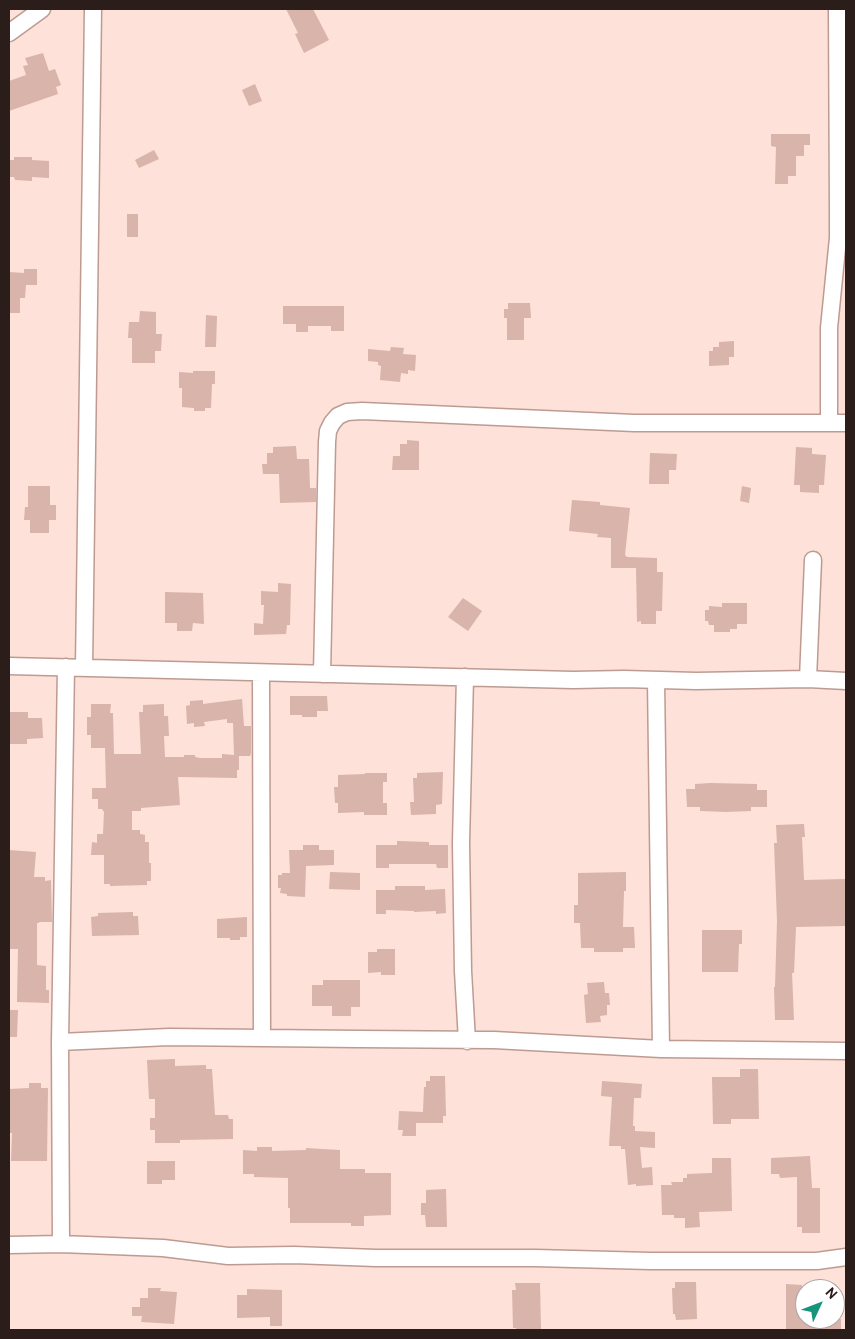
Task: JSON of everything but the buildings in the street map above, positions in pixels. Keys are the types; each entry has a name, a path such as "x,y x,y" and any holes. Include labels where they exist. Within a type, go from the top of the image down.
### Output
{"street":[{"path":"9,33 42,9"},
{"path":"84,667 93,9"},
{"path":"828,423 829,328 838,238 837,9"},
{"path":"322,674 327,442 328,431 338,416 347,412 362,411 634,423 846,423"},
{"path":"808,679 812,560"},
{"path":"9,666 466,677 846,680"},
{"path":"61,1244 60,1042 66,667"},
{"path":"261,673 262,1038"},
{"path":"466,677 461,843 463,972 467,1041"},
{"path":"656,680 661,1049"},
{"path":"60,1042 170,1037 494,1040 661,1049 846,1051"},
{"path":"9,1245 61,1244 163,1248 228,1256 535,1258 650,1262 817,1261 846,1258"}]}
